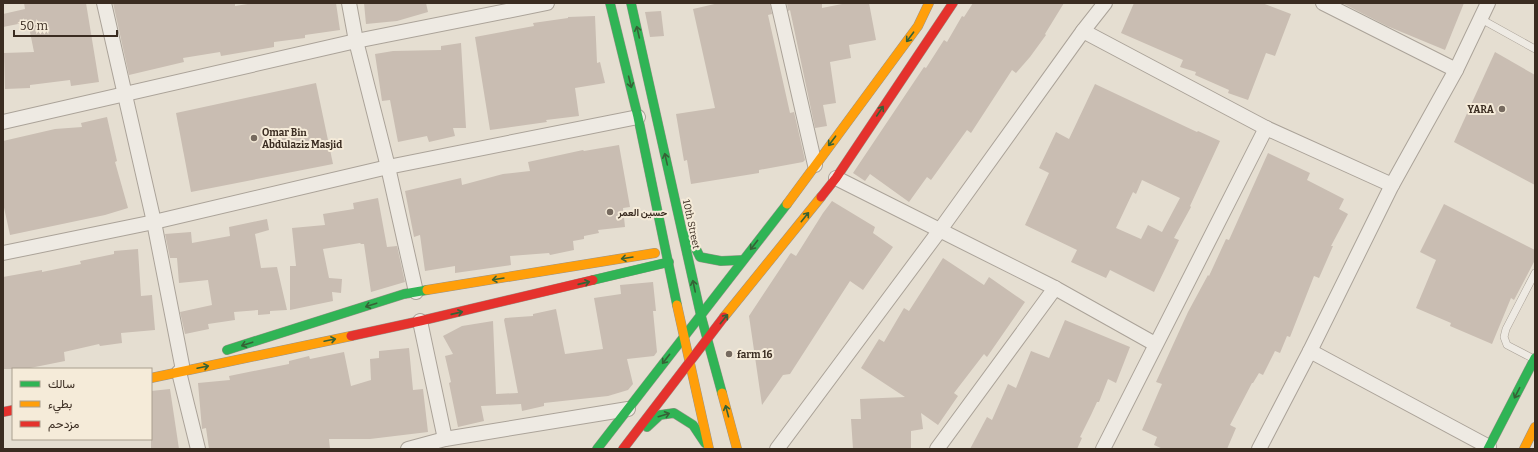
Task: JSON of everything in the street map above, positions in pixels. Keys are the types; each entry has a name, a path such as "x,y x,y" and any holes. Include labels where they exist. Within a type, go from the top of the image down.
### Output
{"main road":[{"path":"610,3 638,117 665,252 669,262 709,449"},
{"name":"10th Street","path":"631,3 700,316 737,449"},
{"path":"597,449 815,165 918,26 929,3"},
{"path":"623,449 707,339 836,178 953,3"},
{"path":"677,211 700,257 721,261 743,260"},
{"path":"219,353 404,294 665,252"},
{"path":"152,370 180,368 420,321 669,262"},
{"path":"152,378 204,358"},
{"path":"1489,448 1535,359"},
{"path":"623,449 660,415 674,413 693,425 709,449"},
{"path":"1524,449 1535,426"}],"street":[{"path":"104,3 154,222 180,368 198,449"},
{"path":"349,3 356,41 388,167 416,292"},
{"path":"3,122 356,41 547,3"},
{"path":"778,3 815,165"},
{"path":"777,449 940,230 1083,31 1105,3"},
{"path":"1259,449 1310,351 1392,185 1456,70 1488,3"},
{"path":"1327,4 1456,70"},
{"path":"1083,31 1266,128 1392,185"},
{"path":"3,253 154,222 388,167 638,117"},
{"path":"1103,449 1266,128"},
{"path":"836,178 1055,288 1155,344"},
{"path":"937,449 1055,288"},
{"path":"420,321 445,440"},
{"path":"1310,351 1489,448"},
{"path":"408,449 445,440 628,409"}],"lane":[{"path":"1481,19 1535,49"},
{"path":"1535,273 1506,329 1504,337 1507,345 1535,359"}],"building":[{"path":"24,3 86,3 99,82 71,86 70,80 30,85 30,88 5,89 4,53 34,52 28,22 3,27 3,14 25,9"},
{"path":"113,3 235,3 235,6 254,3 336,3 340,30 305,35 305,38 274,42 274,47 221,56 220,52 183,58 184,62 129,75"},
{"path":"364,3 426,3 428,12 397,21 366,24"},
{"path":"719,3 770,3 772,14 768,15 790,113 794,112 805,160 803,162 759,170 759,173 691,184 687,160 684,161 676,114 715,108 693,9"},
{"path":"787,3 822,3 822,8 847,3 869,3 876,40 849,45 851,58 830,62 836,103 823,105 827,126 815,128 790,10 788,11"},
{"path":"973,3 1064,3 1045,34 1046,35 1016,73 1012,70 971,133 967,130 931,180 927,177 909,202 870,174 865,181 853,173 924,67 926,68 944,40 947,42 962,16 964,17"},
{"path":"1134,3 1262,3 1291,14 1275,56 1266,53 1248,100 1228,93 1229,90 1195,75 1196,72 1180,67 1183,60 1121,33"},
{"path":"1342,3 1464,3 1445,50 1387,26"},
{"path":"661,11 664,36 650,37 645,12"},
{"path":"595,16 597,63 600,62 605,83 575,88 579,116 490,130 475,37 534,26 533,23 568,17"},
{"path":"461,43 466,128 453,128 455,136 429,142 427,136 398,142 390,100 382,101 375,54 393,51 441,50 441,46"},
{"name":"YARA","path":"1495,52 1535,75 1535,185 1454,142"},
{"name":"Omar Bin Abdulaziz Masjid","path":"316,83 333,164 191,192 176,113"},
{"path":"1095,84 1197,132 1198,131 1220,141 1190,206 1191,207 1174,238 1179,240 1154,292 1110,270 1106,278 1071,262 1077,250 1025,225 1049,173 1039,168 1056,132 1069,139","holes":["1142,180 1180,198 1162,232 1148,225 1141,239 1116,228 1133,192 1136,194"]},
{"path":"107,117 117,161 115,162 128,208 105,215 10,235 3,203 3,141 55,129 82,127 81,123"},
{"path":"619,145 630,207 623,208 625,227 598,230 599,233 584,236 584,239 573,241 574,250 550,255 549,253 510,256 511,265 455,273 455,266 425,271 420,235 414,237 405,191 461,178 462,185 503,174 530,171 528,162 583,150"},
{"path":"1268,153 1310,173 1307,180 1344,199 1339,209 1348,214 1331,246 1333,246 1319,278 1314,276 1290,337 1287,336 1280,353 1275,351 1263,375 1259,373 1252,383 1230,425 1236,428 1227,449 1163,449 1154,445 1157,437 1142,430 1162,384 1156,382 1188,312 1208,275 1209,276 1226,239 1229,240"},
{"path":"378,198 387,247 397,246 405,282 371,292 364,244 360,243 323,249 329,278 342,279 341,293 332,292 333,301 290,310 290,266 296,266 292,228 325,225 323,214 354,209 353,203"},
{"path":"832,201 875,227 873,233 893,247 863,290 850,281 790,374 783,375 762,405 749,316 790,254 791,253 796,256"},
{"path":"1444,204 1535,250 1535,260 1514,300 1511,298 1492,344 1450,326 1451,323 1416,308 1436,260 1420,252"},
{"path":"267,219 269,230 255,234 261,268 277,267 287,310 270,311 270,314 258,315 258,310 234,312 235,320 208,324 209,329 185,334 180,312 212,305 208,280 179,283 177,258 170,258 165,234 191,232 192,243 230,236 229,227"},
{"path":"138,249 141,296 152,295 155,330 121,333 122,343 100,346 99,344 64,352 65,361 30,368 4,369 3,277 42,270 42,272 81,264 80,261 114,254 114,251"},
{"path":"943,258 984,285 989,277 1025,302 987,357 984,354 954,393 958,396 938,425 921,413 923,429 911,431 911,449 853,449 851,419 861,419 860,399 905,397 861,368 879,339 884,342 904,308 909,311"},
{"path":"653,282 656,311 653,311 657,352 654,356 627,359 633,384 628,390 608,396 544,403 544,406 522,411 521,404 481,406 484,421 458,427 449,383 451,382 445,356 453,354 443,336 462,326 493,321 496,394 518,393 504,320 505,318 533,316 533,314 556,309 565,354 603,349 594,298 621,294 620,285"},
{"path":"1065,320 1130,347 1116,383 1108,379 1099,402 1097,402 1080,437 1082,438 1077,449 970,449 987,417 992,420 1008,384 1016,388 1031,351 1049,358"},
{"path":"409,348 413,390 423,389 428,432 370,439 329,439 330,449 209,449 206,428 202,429 198,383 230,380 229,376 289,364 289,361 309,356 310,359 344,352 351,386 371,380 370,359 379,358 379,351"},
{"path":"170,389 179,449 151,449 152,391"}],"traffic: fast":[{"path":"610,3 638,117 677,305"},
{"path":"631,3 701,316 722,393"},
{"path":"597,449 787,204"},
{"path":"689,235 700,257 721,261 743,260"},
{"path":"593,280 669,262"},
{"path":"227,350 404,294 427,290"},
{"path":"1488,449 1535,358"},
{"path":"647,427 660,415 674,413 693,425 705,443"}],"traffic: slow":[{"path":"787,204 918,26 929,3"},
{"path":"724,317 821,197"},
{"path":"427,290 655,253"},
{"path":"677,305 709,449"},
{"path":"152,378 351,336"},
{"path":"722,393 737,449"},
{"path":"1524,449 1535,427"}],"traffic: jam":[{"path":"821,197 836,178 953,3"},
{"path":"351,336 593,280"},
{"path":"623,449 724,317"},
{"path":"3,412 12,410"}],"place":[{"name":"YARA","path":"1502,109"},
{"name":"Omar Bin Abdulaziz Masjid","path":"254,138"},
{"name":"حسين العمر","path":"610,212"},
{"name":"farm 16","path":"729,354"}]}
